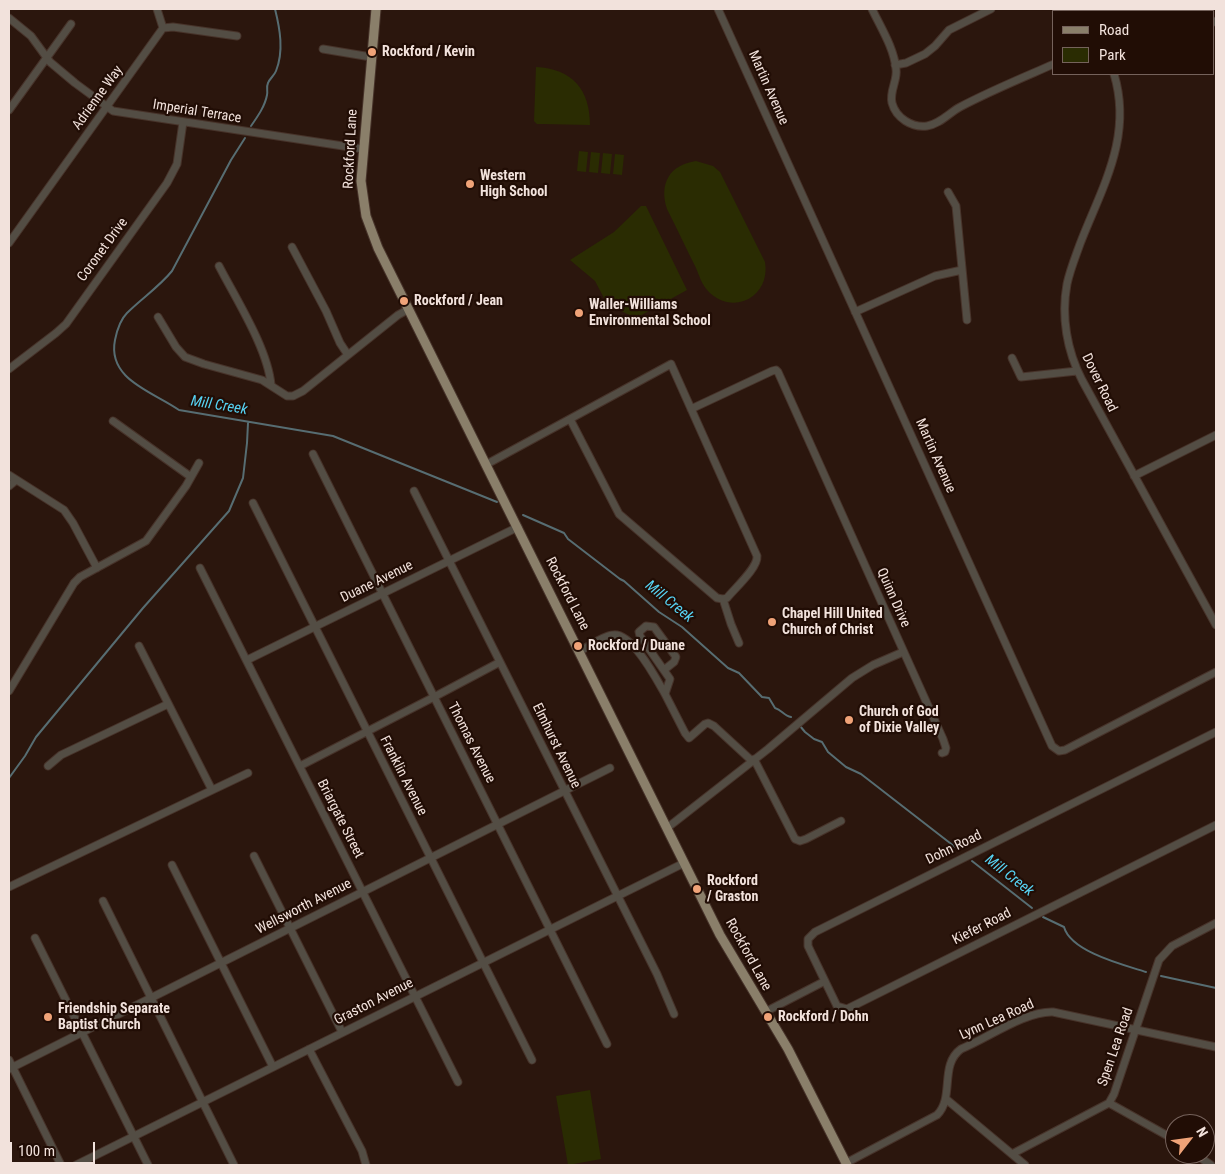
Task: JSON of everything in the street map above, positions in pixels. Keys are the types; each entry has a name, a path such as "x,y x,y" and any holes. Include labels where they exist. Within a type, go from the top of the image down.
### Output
{"main road":[{"name":"Rockford Lane","path":"376,9 362,149 361,181 366,216 378,248 720,935 802,1075 846,1164"}],"street":[{"path":"157,9 163,28 174,26 237,36"},
{"name":"Martin Avenue","path":"718,9 1054,748 1059,751 1064,750 1216,672"},
{"path":"872,9 894,57 896,69 892,103 902,118 911,124 921,126 935,124 960,107 1052,65"},
{"path":"895,65 906,63 925,54 935,46 948,30 991,9"},
{"name":"Imperial Terrace","path":"9,18 25,31 50,62 107,107 119,112 362,149"},
{"path":"9,110 71,24"},
{"name":"Adrienne Way","path":"9,243 163,28"},
{"path":"323,49 371,57"},
{"name":"Dover Road","path":"1114,75 1121,118 1116,154 1070,270 1065,320 1067,339 1077,371 1216,626"},
{"name":"Coronet Drive","path":"9,369 66,324 167,183 177,164 183,122"},
{"path":"948,192 956,206 967,320"},
{"path":"292,247 326,310 340,343 348,355"},
{"path":"219,266 260,349 270,374 271,385"},
{"path":"856,312 935,276 962,270"},
{"path":"158,317 176,347 185,357 262,380 284,395 293,396 303,391 408,309"},
{"path":"1012,358 1021,378 1077,371"},
{"path":"487,464 671,364 757,556 756,563 727,598 717,598 619,514 570,419"},
{"name":"Quinn Drive","path":"690,409 776,370 903,652"},
{"path":"113,421 191,477"},
{"path":"1134,476 1216,436"},
{"name":"Thomas Avenue","path":"312,454 607,1044"},
{"path":"9,692 71,587 80,577 146,541 199,463"},
{"path":"9,475 64,510 97,568"},
{"path":"9,486 16,480"},
{"name":"Elmhurst Avenue","path":"414,491 665,991 674,1014"},
{"name":"Franklin Avenue","path":"253,503 532,1060"},
{"name":"Duane Avenue","path":"247,660 518,527"},
{"name":"Briargate Street","path":"200,568 458,1082"},
{"path":"723,599 738,643"},
{"path":"664,670 674,662 676,656 654,627 646,626 639,632 640,636 670,679 665,694"},
{"path":"580,651 613,634 629,640 654,674 684,733 689,738 708,723 753,760 795,840 806,839 841,821"},
{"path":"139,646 212,790"},
{"path":"667,828 852,678 873,665 903,652 946,748 945,752 942,753"},
{"path":"300,766 500,662"},
{"path":"48,766 61,755 168,704"},
{"name":"Dohn Road","path":"825,981 808,946 808,939 815,932 1216,732"},
{"name":"Wellsworth Avenue","path":"10,1065 152,998 610,768"},
{"path":"9,887 248,773"},
{"name":"Kiefer Road","path":"825,981 837,1006 843,1008 851,1007 1216,825"},
{"path":"254,856 342,1032"},
{"name":"Graston Avenue","path":"76,1165 684,863"},
{"path":"172,865 272,1067"},
{"path":"103,901 234,1165"},
{"name":"Spen Lea Road","path":"1012,1154 1110,1103 1157,966 1163,954 1179,942 1216,924"},
{"path":"35,938 148,1165"},
{"path":"765,1012 825,981"},
{"name":"Lynn Lea Road","path":"946,1100 949,1066 954,1056 961,1049 1031,1015 1044,1012 1054,1012 1216,1047"},
{"path":"309,1049 362,1151 366,1165"},
{"path":"10,1065 61,1165"},
{"path":"846,1164 932,1119 941,1111 946,1100 1025,1165"},
{"path":"1110,1103 1165,1134"}],"green space":[{"path":"536,67 560,72 576,83 587,101 590,125 537,124 534,121"},
{"path":"579,151 588,152 586,172 577,171"},
{"path":"591,152 600,153 598,173 589,172"},
{"path":"603,153 612,154 610,174 601,173"},
{"path":"615,154 624,155 622,175 613,174"},
{"path":"696,161 713,166 720,172 765,262 766,272 762,285 753,296 742,302 736,303 718,299 706,289 667,209 664,192 668,177 679,167"},
{"path":"641,206 646,206 687,290 636,318 619,310 605,300 595,281 570,260 614,232"},
{"path":"590,1090 601,1159 568,1165 556,1096"}],"waterway":[{"name":"Mill Creek","path":"251,126 265,103 267,84 275,73 280,56 280,40 275,9"},
{"name":"Mill Creek","path":"245,138 231,160 172,271 127,313 121,322 115,340 114,354 118,365 125,375 135,383 179,410 333,436 497,502"},
{"path":"9,778 36,737 143,608 229,511 243,478 248,423"},
{"name":"Mill Creek","path":"523,515 564,533 568,539 624,581 659,612 682,627 728,668 739,673 762,697 769,698 775,708 791,717"},
{"name":"Mill Creek","path":"800,726 814,739 822,742 828,752 846,767 861,774 959,850"},
{"name":"Mill Creek","path":"972,861 1032,908"},
{"name":"Mill Creek","path":"1043,917 1064,927 1069,936 1087,950 1112,961 1146,972"},
{"name":"Mill Creek","path":"1161,976 1216,988"}],"place":[{"name":"Rockford / Kevin","path":"372,52"},
{"name":"Western High School","path":"470,184"},
{"name":"Rockford / Jean","path":"404,301"},
{"name":"Waller-Williams Environmental School","path":"579,313"},
{"name":"Chapel Hill United Church of Christ","path":"772,622"},
{"name":"Rockford / Duane","path":"578,646"},
{"name":"Church of God of Dixie Valley","path":"849,720"},
{"name":"Rockford / Graston","path":"697,889"},
{"name":"Friendship Separate Baptist Church","path":"48,1017"},
{"name":"Rockford / Dohn","path":"768,1017"}]}
